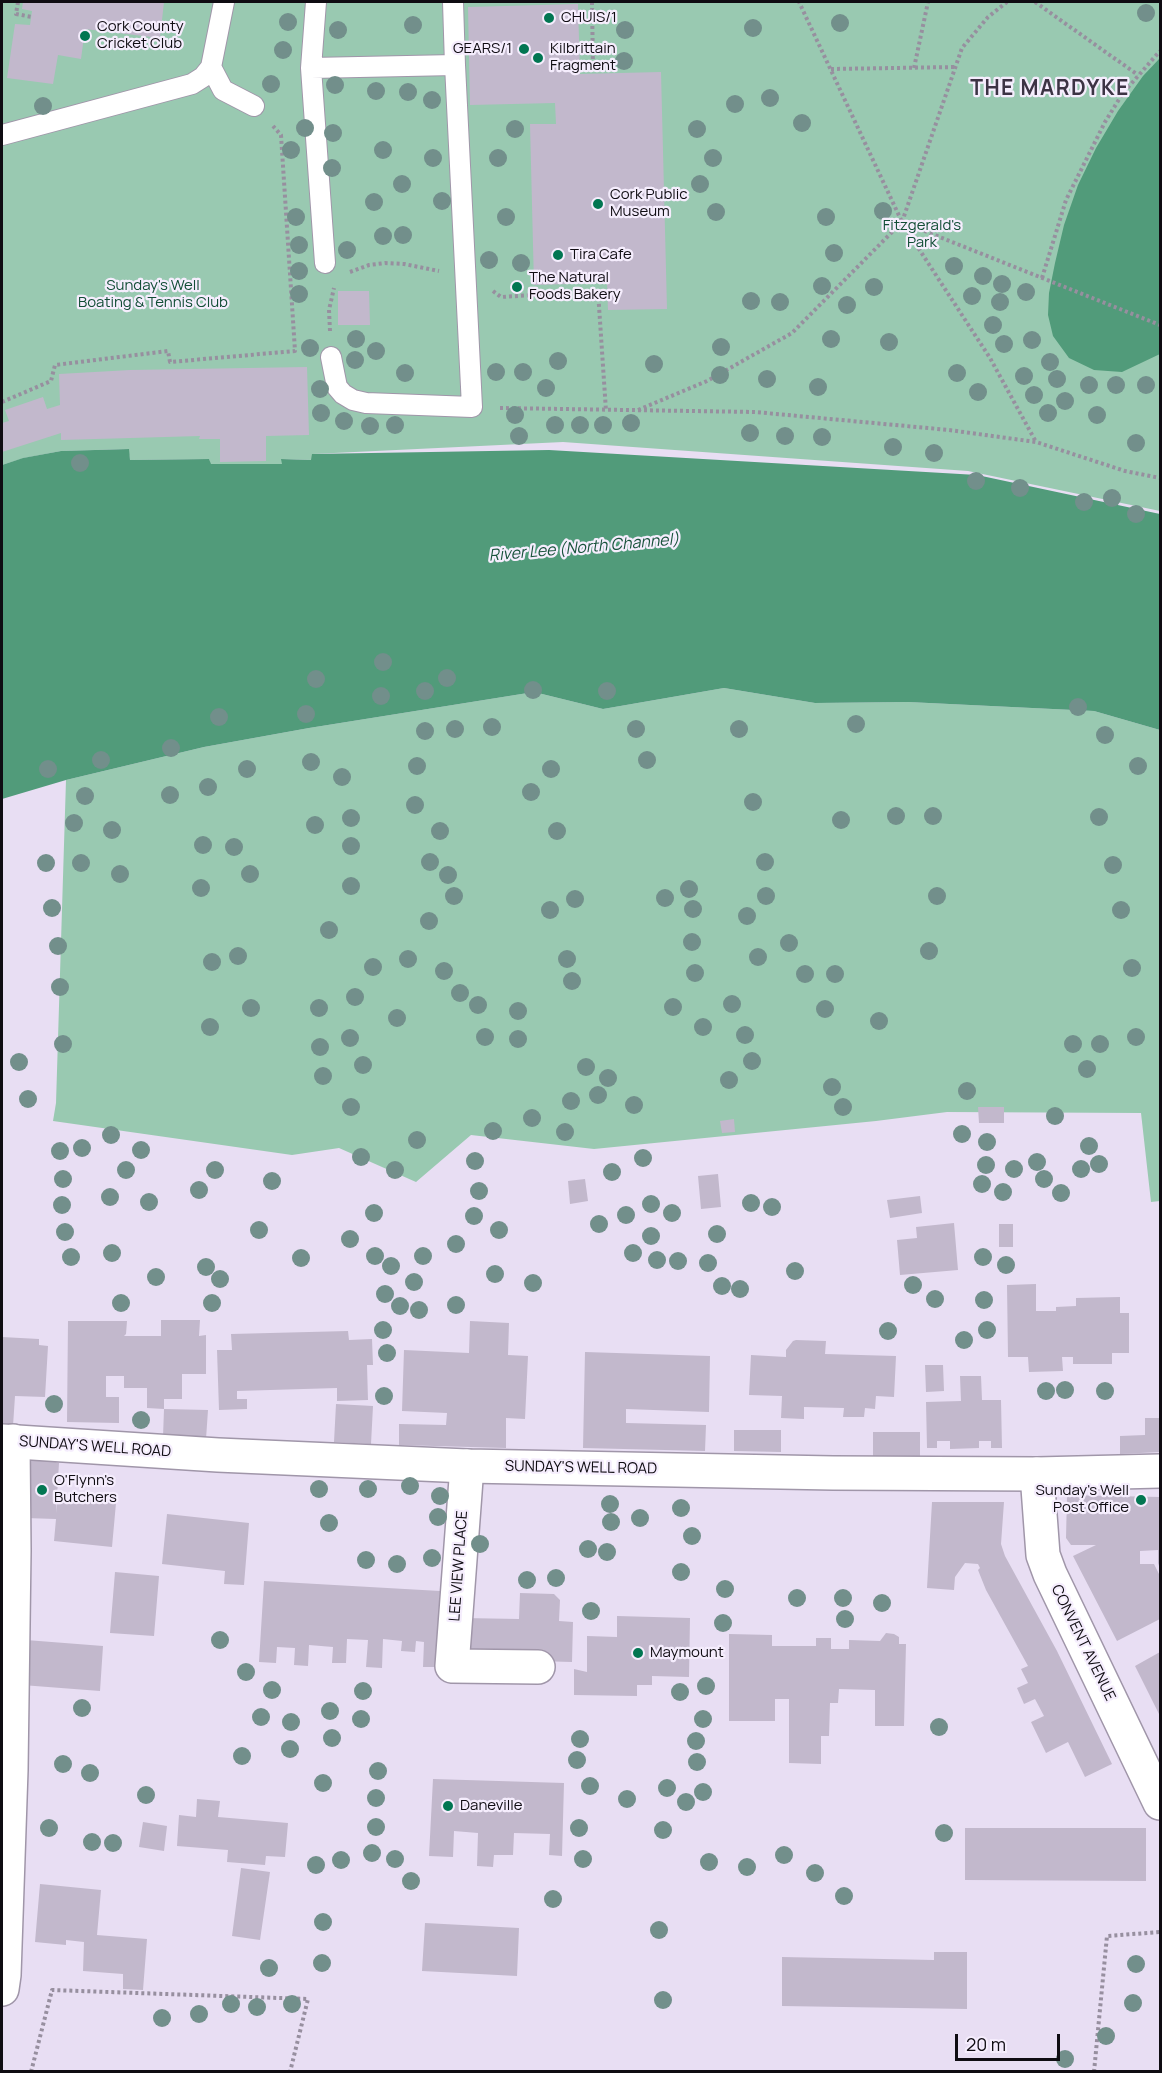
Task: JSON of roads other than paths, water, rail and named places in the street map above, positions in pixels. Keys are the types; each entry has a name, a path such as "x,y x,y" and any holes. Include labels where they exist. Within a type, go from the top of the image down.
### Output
{"street":[{"name":"SUNDAY'S WELL ROAD","path":"7,1441 218,1455 466,1466 788,1473 1037,1474 1161,1471"},
{"path":"2,1989 11,1770 14,1551 7,1441"},
{"name":"LEE VIEW PLACE","path":"466,1466 452,1666 538,1666"},
{"name":"CONVENT AVENUE","path":"1037,1474 1043,1555 1050,1574 1161,1803"}],"lane":[{"path":"2,135 192,84 203,77 211,67 224,2"},
{"path":"316,2 311,68 325,263"},
{"path":"331,357 337,387 353,400 366,403 472,407 453,2"},
{"path":"311,68 455,65"},
{"path":"211,67 223,90 254,105"}],"water":[{"path":"1160,58 1160,354 1122,372 1094,370 1069,358 1053,336 1048,315 1049,293 1055,263 1064,225 1078,185 1096,148 1118,111 1143,76"},
{"name":"River Lee (North Channel)","path":"129,449 130,460 209,459 211,464 282,464 281,459 311,460 312,454 549,450 977,475 1160,514 1160,730 1094,711 908,702 815,703 724,688 603,709 534,692 204,747 66,780 2,799 2,465 23,458 61,451"}],"place":[{"name":"CHUIS/1","path":"549,18"},
{"name":"Cork County Cricket Club","path":"85,36"},
{"name":"GEARS/1","path":"524,49"},
{"name":"Kilbrittain Fragment","path":"538,58"},
{"name":"Cork Public Museum","path":"598,204"},
{"name":"Tira Cafe","path":"558,255"},
{"name":"The Natural Foods Bakery","path":"517,287"},
{"name":"O'Flynn's Butchers","path":"42,1490"},
{"name":"Sunday's Well Post Office","path":"1141,1500"},
{"name":"Maymount","path":"638,1653"},
{"name":"Daneville","path":"448,1806"}],"district":[{"name":"THE MARDYKE","path":"1050,89"}],"park label":[{"name":"Fitzgerald's Park","path":"922,234"},
{"name":"Sunday's Well Boating & Tennis Club","path":"153,294"}]}
